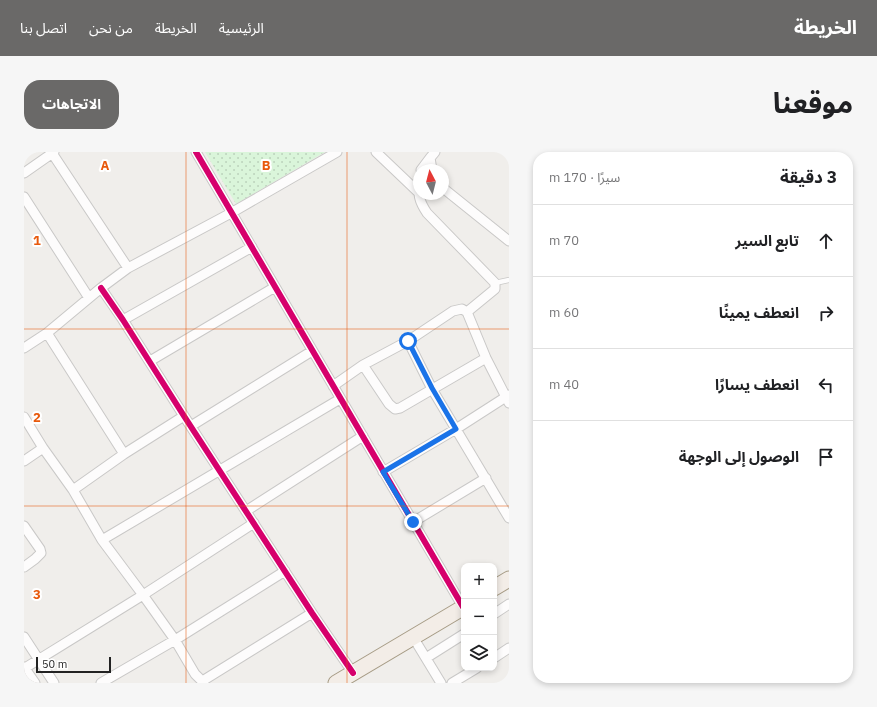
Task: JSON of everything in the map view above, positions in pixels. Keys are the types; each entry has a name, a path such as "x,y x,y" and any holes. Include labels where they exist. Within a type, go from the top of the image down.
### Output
{"main road":[{"path":"497,586 509,579"},
{"path":"336,683 461,608"}],"street":[{"path":"196,152 230,213 252,247 461,604"},
{"path":"24,348 47,333 101,288 128,268 230,213 337,152"},
{"path":"376,152 413,187"},
{"path":"24,173 53,153 128,268"},
{"path":"426,164 433,155"},
{"path":"449,193 509,241"},
{"path":"24,197 89,298"},
{"path":"420,200 427,213 495,283 496,289 467,312"},
{"path":"123,320 252,247"},
{"path":"150,361 275,287"},
{"path":"101,288 150,361 312,613 353,672"},
{"path":"333,386 363,365 408,341 457,309 462,309 467,312 486,358 508,398 383,472"},
{"path":"47,333 124,454"},
{"path":"408,341 432,388 509,518"},
{"path":"191,426 312,351"},
{"path":"363,365 389,404 395,409 400,408 432,388 486,358"},
{"path":"102,540 340,399"},
{"path":"73,490 124,454 184,416"},
{"path":"24,418 73,490 102,540 175,640 195,674 201,680 204,680 312,613"},
{"path":"246,511 363,436"},
{"path":"24,461 43,448"},
{"path":"413,522 486,478"},
{"path":"34,683 24,667 143,595 254,523"},
{"path":"24,526 40,549 41,553 24,567"},
{"path":"101,683 175,640 285,571"},
{"path":"497,612 509,604"},
{"path":"426,658 462,635"},
{"path":"24,637 54,683"},
{"path":"413,637 442,683"},
{"path":"497,656 509,648"},
{"path":"452,683 472,671"}],"lane":[{"path":"495,283 509,280"}],"green space":[{"path":"205,152 325,152 236,204"}],"cycle path":[{"path":"196,152 461,604"},
{"path":"101,288 312,613 353,673"}],"route":[{"path":"408,341 432,388 456,429 383,472 413,522"}]}
